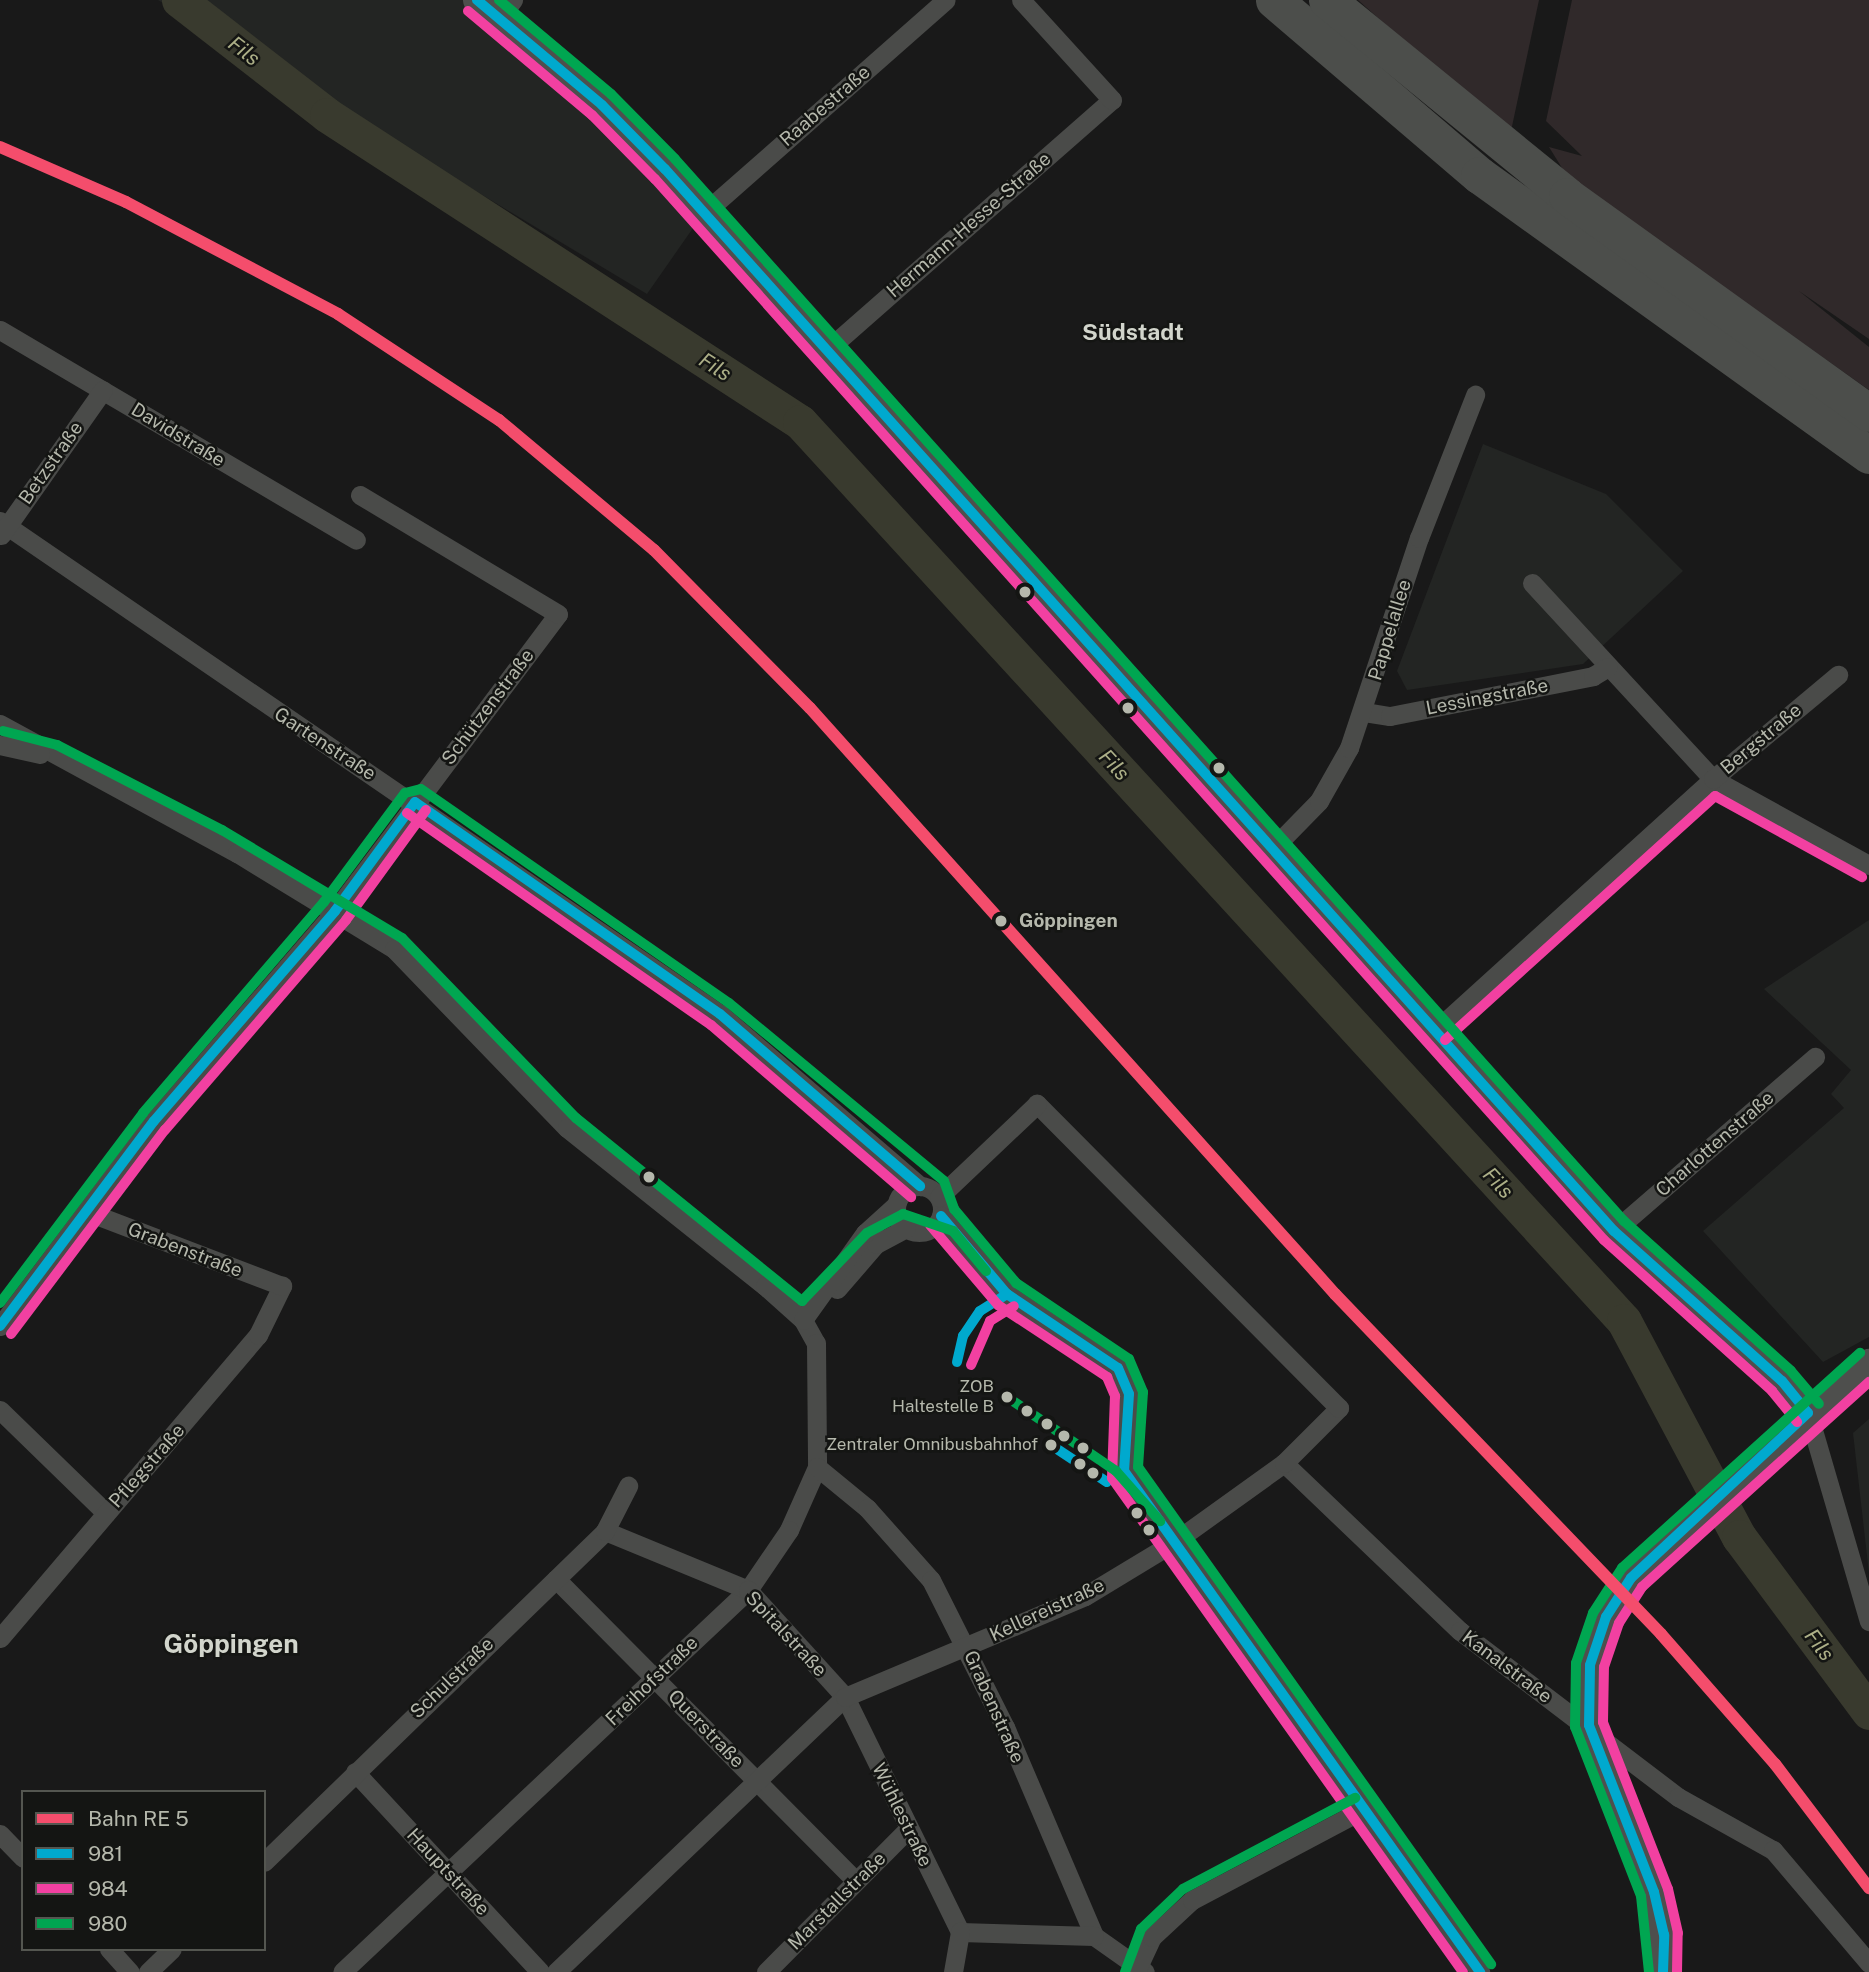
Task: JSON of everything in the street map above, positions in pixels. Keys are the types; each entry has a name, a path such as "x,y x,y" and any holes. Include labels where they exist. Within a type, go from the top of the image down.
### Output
{"highway":[{"path":"1274,0 1479,175 1869,455"},
{"path":"1327,0 1488,136 1869,413"}],"main road":[{"path":"477,0 506,9 704,213 1275,846 1614,1231 1689,1304 1742,1343 1808,1413"},
{"path":"1663,1972 1664,1935 1654,1892 1604,1773 1587,1696 1606,1617 1631,1578 1746,1469 1869,1363"}],"street":[{"name":"Raabestraße","path":"704,213 946,0"},
{"name":"Hermann-Hesse-Straße","path":"827,350 1112,100 1021,0"},
{"name":"Davidstraße","path":"0,330 356,540"},
{"name":"Betzstraße","path":"2,528 103,390"},
{"name":"Pappelallee","path":"1275,846 1319,801 1364,712 1419,538 1475,395"},
{"name":"Schützenstraße","path":"0,1325 203,1060 335,911 558,614 360,495"},
{"name":"Gartenstraße","path":"2,528 415,802 720,1014 920,1185"},
{"path":"1532,583 1713,779 1869,865"},
{"name":"Lessingstraße","path":"1364,712 1390,716 1593,676 1608,667"},
{"name":"Bergstraße","path":"1436,1030 1713,779 1838,675"},
{"path":"0,724 51,757 335,911 394,949 588,1146 803,1320"},
{"path":"0,745 51,757"},
{"name":"Charlottenstraße","path":"1614,1231 1815,1057"},
{"name":"Kellereistraße","path":"556,1972 754,1778 845,1697 1085,1596 1174,1542 1284,1463 1339,1408 1037,1104 940,1207"},
{"path":"803,1320 857,1243 896,1205 902,1193 920,1185 1007,1294 1118,1367 1129,1394 1124,1471 1362,1810 1480,1972"},
{"path":"896,1205 906,1228"},
{"path":"803,1320 876,1244 906,1228 926,1230 940,1207"},
{"name":"Grabenstraße","path":"88,1212 282,1286"},
{"name":"Pflegstraße","path":"0,1639 258,1335 282,1286"},
{"name":"Freihofstraße","path":"342,1972 748,1590 789,1530 817,1467 817,1343 803,1320"},
{"path":"0,1410 106,1513"},
{"path":"1808,1413 1869,1620"},
{"name":"Kanalstraße","path":"1284,1463 1414,1591 1678,1797 1773,1850 1869,1963"},
{"name":"Grabenstraße","path":"817,1467 908,1549 968,1647 1094,1936"},
{"name":"Schulstraße","path":"266,1860 605,1531 628,1486"},
{"name":"Spitalstraße","path":"605,1531 748,1590 845,1697"},
{"name":"Querstraße","path":"556,1579 855,1880"},
{"name":"Wühlestraße","path":"845,1697 907,1830 960,1932"},
{"name":"Hauptstraße","path":"355,1772 540,1972"},
{"path":"953,1972 960,1932 1094,1936 1142,1969 1152,1937 1192,1900 1362,1810"},
{"name":"Marstallstraße","path":"766,1972 907,1830"},
{"path":"111,1951 130,1972"},
{"path":"148,1972 170,1951"}],"shaded area":[{"path":"158,0 488,0 700,218 647,294"},
{"path":"1358,0 1539,0 1511,131 1396,34"},
{"path":"1572,0 1869,0 1869,339 1799,291 1869,347 1869,390 1567,176 1549,147 1582,156 1546,121"},
{"path":"1483,444 1606,494 1683,571 1583,664 1407,690 1397,671"},
{"path":"1869,920 1869,1337 1823,1362 1703,1231 1844,1108 1831,1094 1851,1070 1764,989"},
{"path":"1869,1419 1869,1573 1853,1433"}],"waterway":[{"name":"Fils","path":"179,0 327,115 800,422 1624,1321 1739,1537 1869,1712"}],"transit line":[{"name":"981","path":"477,0 602,105 665,169 1614,1231 1782,1381 1808,1413"},
{"name":"980","path":"499,0 611,94 675,159 1624,1221 1791,1371 1819,1404"},
{"name":"984","path":"468,11 592,115 655,179 1604,1240 1772,1391 1797,1422"},
{"path":"0,147 126,202 338,314 499,420 654,550 810,708 1335,1294 1661,1634 1775,1764 1869,1888"},
{"name":"980","path":"3,731 57,745 222,830 402,938 576,1118 802,1301 867,1233 903,1214 953,1231 986,1271"},
{"name":"980","path":"0,1303 143,1113 324,902 405,793 421,789 729,1003 944,1181 954,1209 1016,1283 1129,1359 1143,1392 1138,1467 1491,1964"},
{"name":"984","path":"1445,1040 1715,796 1862,877"},
{"name":"981","path":"415,802 720,1014 920,1186"},
{"name":"981","path":"0,1326 154,1121 335,911 415,802"},
{"name":"984","path":"11,1334 165,1130 346,920 426,810"},
{"name":"984","path":"407,813 711,1025 911,1197"},
{"name":"981","path":"941,1216 1007,1294 1118,1368 1129,1394 1124,1471 1480,1972"},
{"name":"984","path":"930,1225 998,1305 1107,1377 1115,1396 1112,1478 1463,1972"},
{"name":"981","path":"957,1362 963,1336 980,1311 1007,1294"},
{"name":"984","path":"971,1365 990,1321 1014,1306"},
{"name":"980","path":"1649,1972 1641,1896 1575,1727 1576,1663 1593,1613 1622,1568 1860,1353"},
{"name":"984","path":"1677,1972 1678,1933 1668,1889 1603,1722 1604,1667 1619,1623 1642,1587 1869,1382"},
{"name":"980","path":"1007,1397 1116,1471 1160,1521"},
{"name":"981","path":"1663,1972 1664,1935 1654,1892 1589,1725 1590,1665 1606,1617 1631,1578 1808,1413"},
{"name":"981","path":"1051,1445 1107,1482"},
{"name":"980","path":"1125,1972 1141,1929 1183,1889 1355,1798"}],"place":[{"name":"Göppingen","path":"1001,921"},
{"name":"ZOB Haltestelle B","path":"1007,1397"},
{"name":"Zentraler Omnibusbahnhof","path":"1051,1445"}],"district":[{"name":"Südstadt","path":"1133,332"},
{"name":"Göppingen","path":"231,1644"}]}
